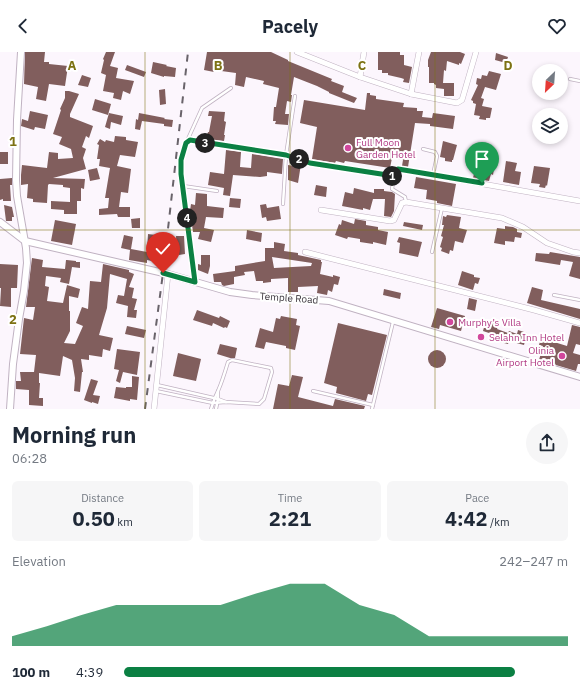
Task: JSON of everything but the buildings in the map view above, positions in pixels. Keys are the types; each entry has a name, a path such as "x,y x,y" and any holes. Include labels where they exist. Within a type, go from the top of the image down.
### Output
{"street":[{"path":"10,409 13,364 27,256 17,196 16,180 17,120 21,52"},
{"path":"360,77 364,52"},
{"path":"410,94 419,52"},
{"path":"301,53 360,77 410,94 457,104 462,100 476,52"},
{"path":"195,282 181,174 181,160 186,143 190,140 286,155 310,163 394,176 398,169 580,201"},
{"path":"322,210 390,221 394,220 402,203 406,202 502,218 523,227 547,242 580,254"},
{"name":"Temple Road","path":"0,222 25,241 168,274 230,292 329,301 580,377"},
{"path":"305,252 580,323"},
{"path":"154,409 168,274"}],"lane":[{"path":"570,79 580,81"},
{"path":"186,143 202,108 231,88"},
{"path":"283,204 286,155 296,96"},
{"path":"423,148 434,152 437,156 433,175"},
{"path":"394,176 392,189 406,197 406,202"},
{"path":"183,186 217,191"},
{"path":"432,252 442,208"},
{"path":"554,295 580,300"},
{"path":"313,390 373,407 394,321"},
{"path":"156,388 213,403 226,402 259,404 264,399 272,372 271,368 232,360 228,362 214,398 213,403 211,409"},
{"path":"156,388 214,398 226,402"},
{"path":"216,409 218,390"}],"railway":[{"path":"145,409 163,273 188,52"}],"place":[{"name":"Full Moon Garden Hotel","path":"348,148"},
{"name":"Murphy’s Villa","path":"450,322"},
{"name":"Selahn Inn Hotel","path":"481,337"},
{"name":"Olinia Airport Hotel","path":"562,356"}],"route":[{"path":"163,273 195,282 181,174 181,160 186,143 190,140 286,155 310,163 394,176 398,169 482,183"}]}
